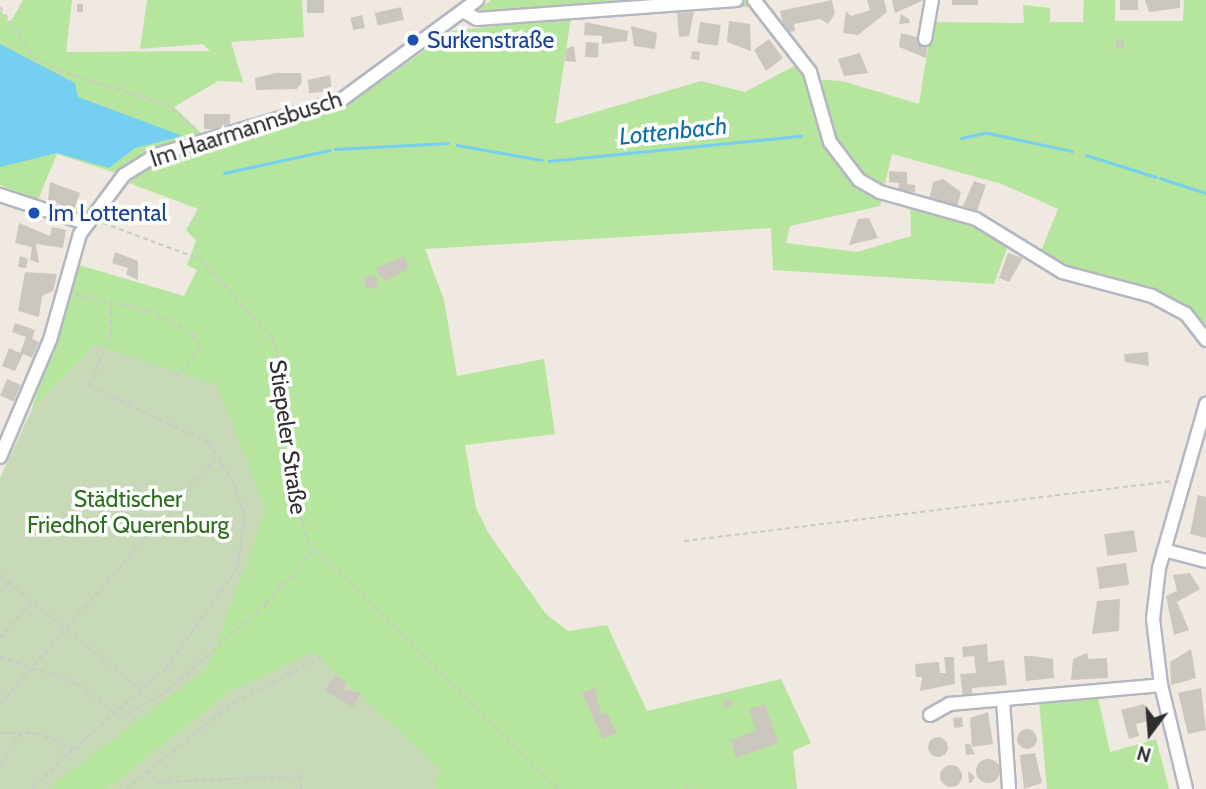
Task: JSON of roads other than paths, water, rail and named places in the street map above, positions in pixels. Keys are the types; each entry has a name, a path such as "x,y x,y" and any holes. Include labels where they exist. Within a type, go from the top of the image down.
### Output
{"street":[{"path":"477,0 463,11 477,19 571,5 736,0"},
{"path":"754,0 810,72 830,142 859,180 880,192 976,219 1062,272 1152,296 1186,314 1206,340"},
{"path":"925,39 932,0"},
{"name":"Im Haarmannsbusch","path":"85,223 135,167 341,100 463,11"},
{"path":"0,195 85,223 65,293 0,457"},
{"path":"1186,789 1161,685 1153,619 1164,550 1206,404"},
{"path":"1164,550 1206,561"},
{"path":"930,715 950,704 1161,685"},
{"path":"1003,700 1009,789"}],"water":[{"path":"0,44 75,83 78,97 183,136 135,148 109,168 57,153 0,167"}],"waterway":[{"name":"Lottenbach","path":"961,138 985,133"},
{"name":"Lottenbach","path":"988,133 1072,151"},
{"name":"Lottenbach","path":"549,161 801,136"},
{"name":"Lottenbach","path":"335,149 448,143"},
{"name":"Lottenbach","path":"457,145 542,160"},
{"name":"Lottenbach","path":"224,173 330,150"},
{"name":"Lottenbach","path":"1086,155 1156,177"},
{"name":"Lottenbach","path":"1160,178 1206,193"}],"place":[{"name":"Surkenstraße","path":"413,40"},
{"name":"Im Lottental","path":"34,213"}],"park label":[{"name":"Städtischer Friedhof Querenburg","path":"128,512"}]}
